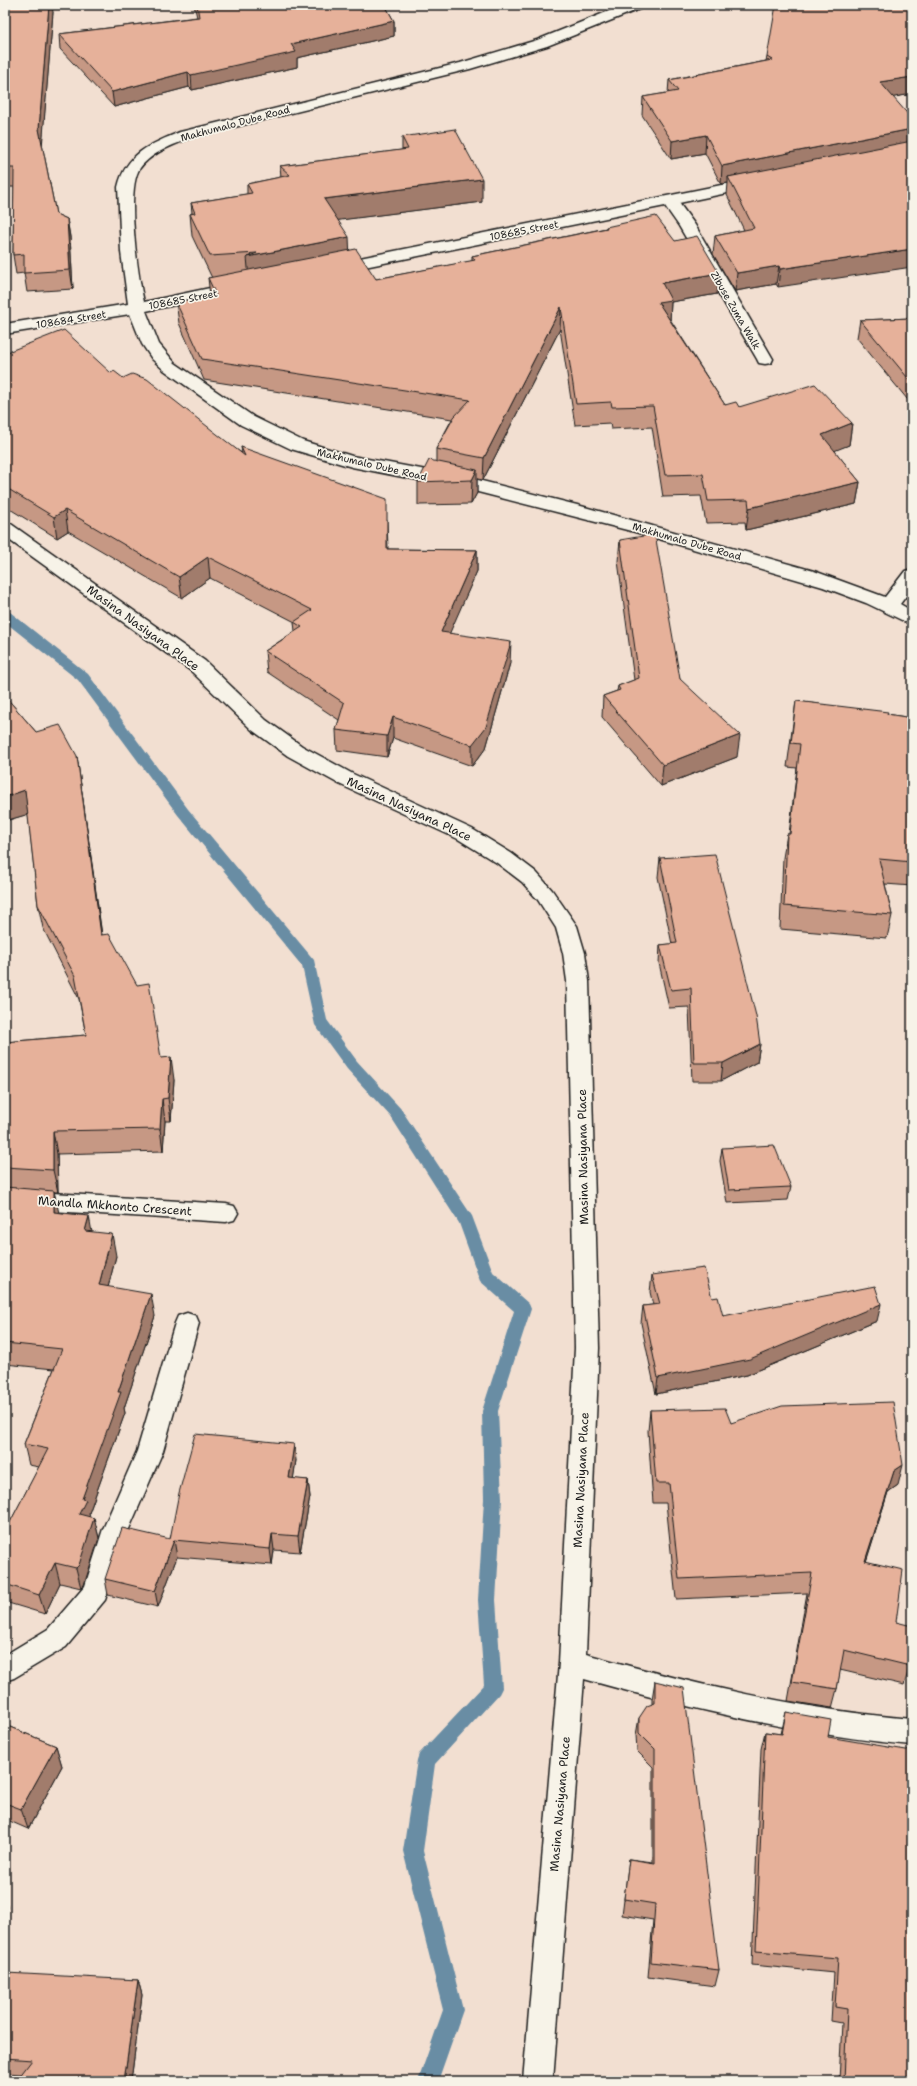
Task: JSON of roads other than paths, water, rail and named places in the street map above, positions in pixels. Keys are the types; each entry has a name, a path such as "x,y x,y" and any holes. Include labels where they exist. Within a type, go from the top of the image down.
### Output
{"street":[{"name":"Makhumalo Dube Road","path":"637,5 542,43 465,66 184,135 163,145 137,161 129,175 126,198 128,244 137,308 143,331 158,355 189,380 253,424 312,450 376,466 473,485 570,508 802,574 889,605 912,619"},
{"name":"108685 Street","path":"321,271 774,179"},
{"name":"Zibuse Zuma Walk","path":"669,200 687,225 765,359"},
{"name":"108685 Street","path":"137,308 252,285"},
{"name":"108684 Street","path":"5,329 137,308"},
{"name":"Masina Nasiyana Place","path":"5,528 198,666 259,725 295,751 346,779 437,820 504,858 529,877 545,895 566,926 574,953 578,981 587,1348 572,1663 538,2081"},
{"path":"889,605 912,575"},
{"name":"Mandla Mkhonto Crescent","path":"5,1199 226,1213"},
{"path":"5,1669 57,1638 96,1592 116,1528 150,1451 186,1324"},
{"path":"572,1663 680,1693 855,1728 912,1732"}],"waterway":[{"path":"5,615 83,677 183,812 309,964 320,1021 352,1065 396,1113 466,1221 486,1276 523,1309 490,1411 493,1499 487,1600 493,1688 426,1760 413,1851 453,2010 428,2081"}]}
